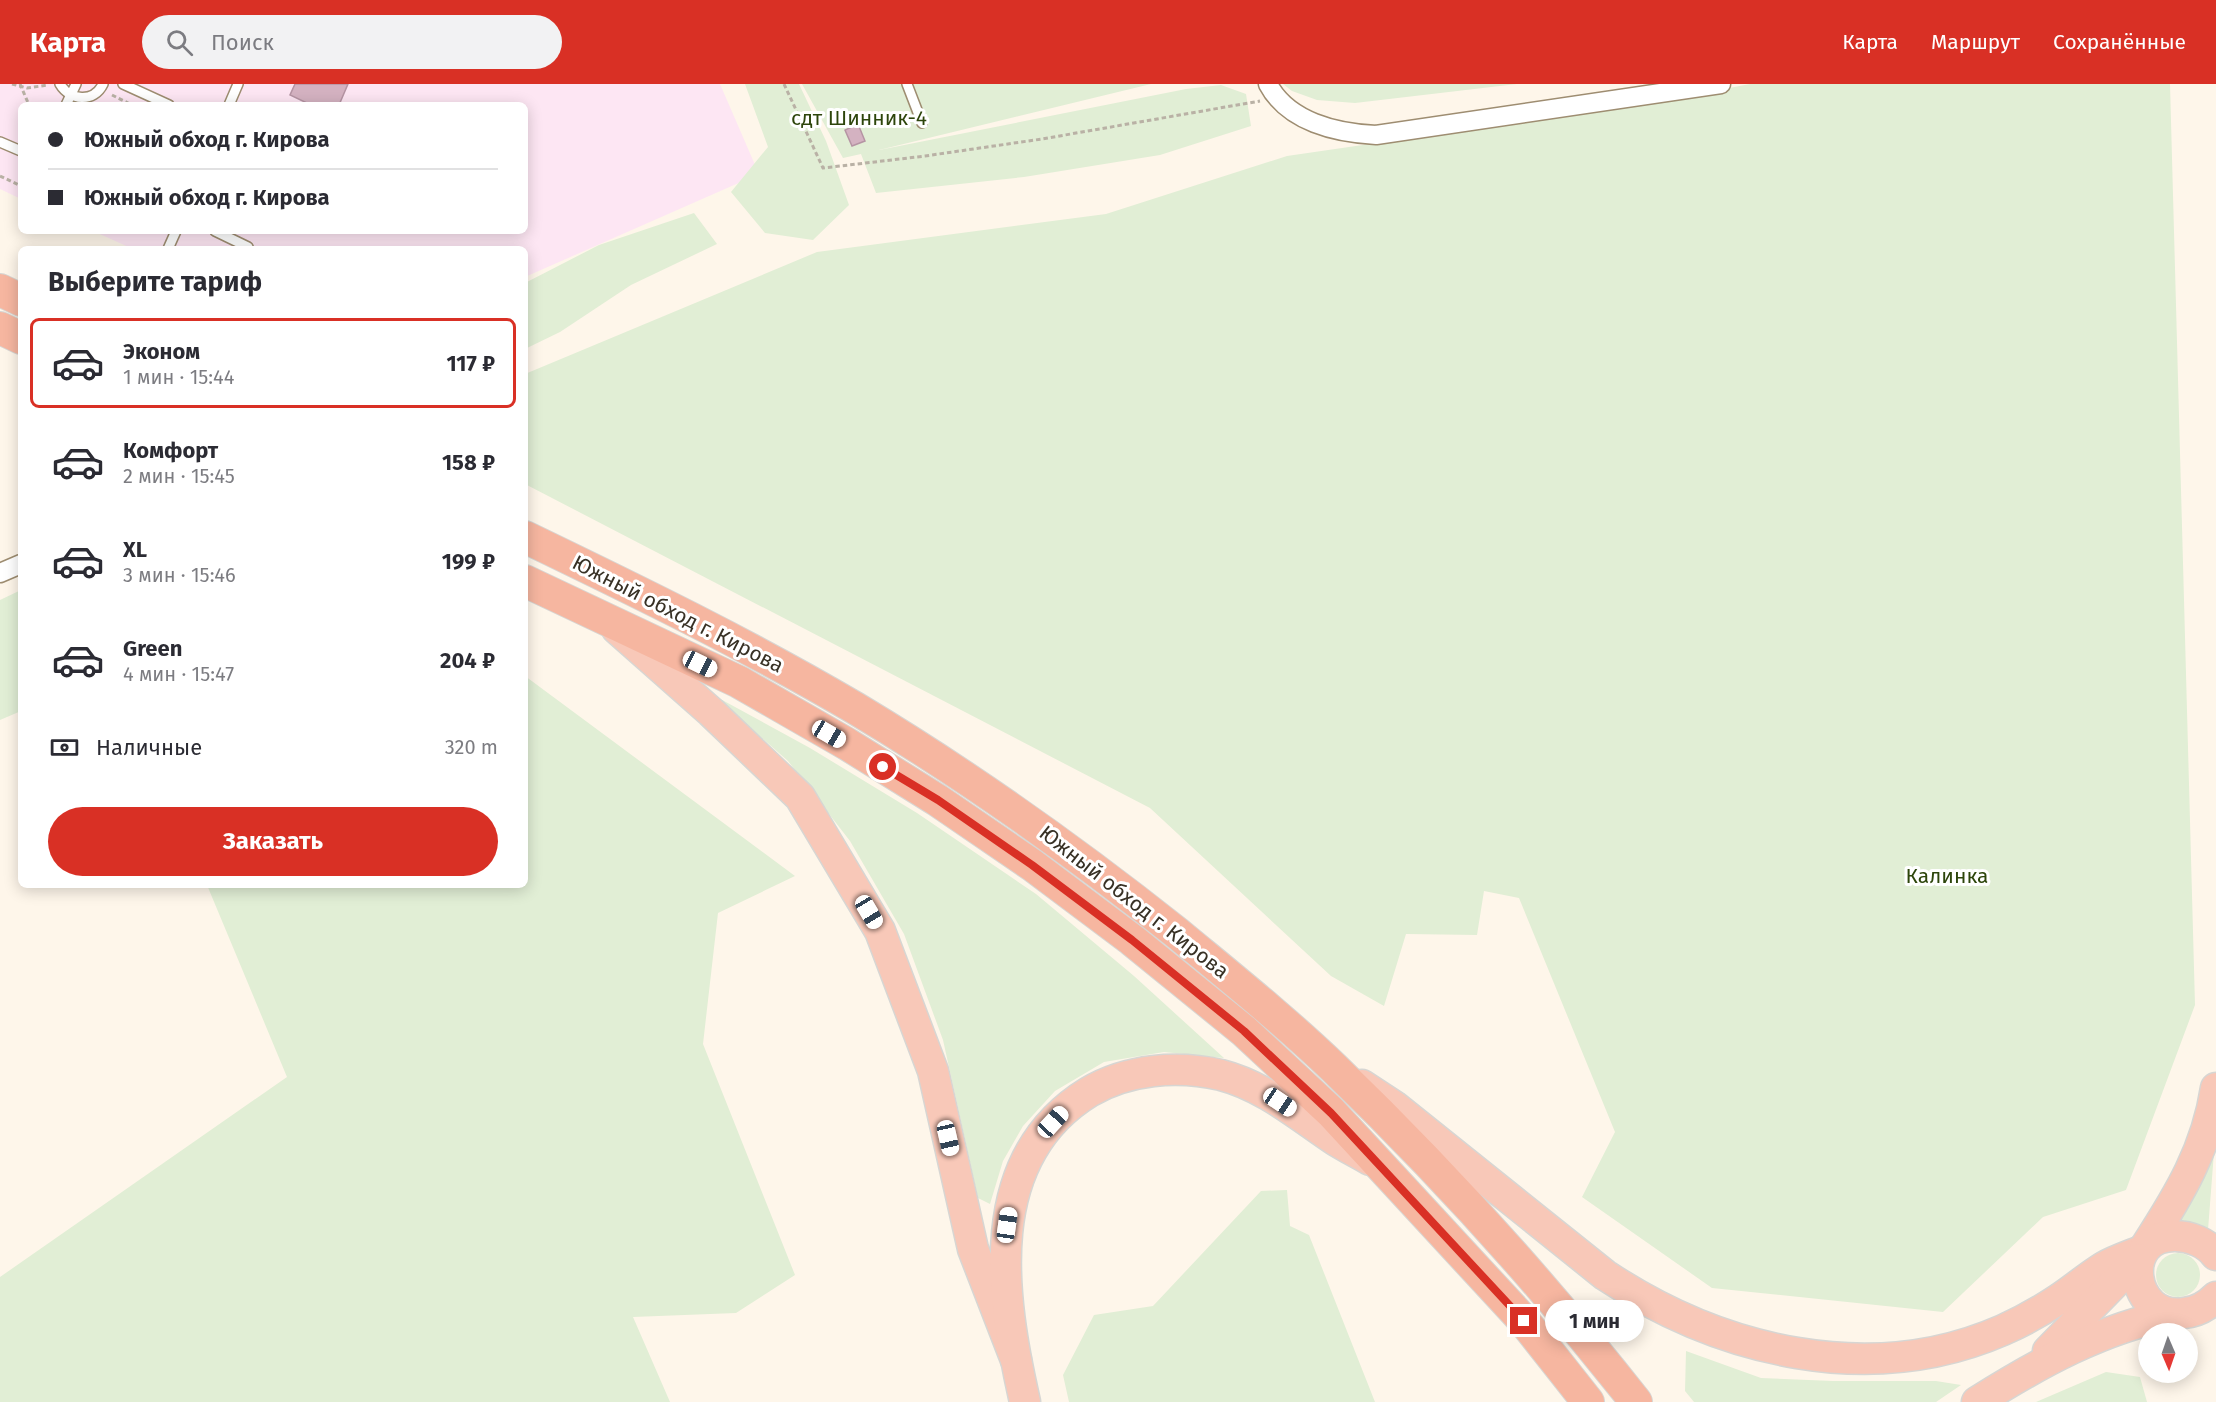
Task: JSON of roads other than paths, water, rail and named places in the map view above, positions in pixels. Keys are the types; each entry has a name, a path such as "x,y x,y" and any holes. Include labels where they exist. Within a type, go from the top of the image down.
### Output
{"highway":[{"path":"0,290 18,299"},
{"path":"0,328 18,337"},
{"name":"Южный обход г. Кирова","path":"528,538 748,648 857,710 1027,819 1122,889 1239,983 1334,1067 1456,1192 1560,1308 1636,1402"},
{"name":"Южный обход г. Кирова","path":"528,582 739,682 837,738 938,800 1032,865 1132,940 1244,1031 1331,1113 1524,1321 1588,1402"}],"main road":[{"path":"605,618 711,712 800,797 880,931 933,1071 973,1249 1016,1360"},
{"path":"1334,1067 1394,1106 1605,1275 1640,1298 1673,1315 1724,1335 1776,1349 1817,1357 1854,1359 1888,1358 1960,1345 2001,1331 2029,1318 2103,1268 2142,1252 2168,1236 2183,1236 2199,1242 2216,1255"},
{"path":"1026,1402 1016,1360 1006,1263 1010,1204 1028,1156 1044,1132 1062,1112 1101,1085 1146,1072 1192,1071 1222,1076 1246,1084 1280,1102 1337,1141 1378,1165"},
{"path":"2026,1371 2069,1331 2142,1252 2194,1165 2206,1138 2216,1088"},
{"path":"2142,1252 2140,1288 2146,1299 2163,1312 2174,1314"},
{"path":"1977,1402 2026,1371 2100,1335 2148,1319 2198,1310 2216,1297"}],"street":[{"path":"1272,91 1304,118 1324,128 1351,134 1376,135 1721,84"},
{"path":"0,573 18,565"}],"lane":[{"path":"60,84 64,91 71,95 85,98 100,90 103,84"},
{"path":"68,102 76,84"},
{"path":"123,84 162,102"},
{"path":"230,102 238,84"},
{"path":"907,84 922,123"},
{"path":"0,142 18,150"},
{"path":"221,234 246,246"}],"park label":[{"name":"сдт Шинник-4","path":"859,118"},
{"name":"Калинка","path":"1947,876"}]}
